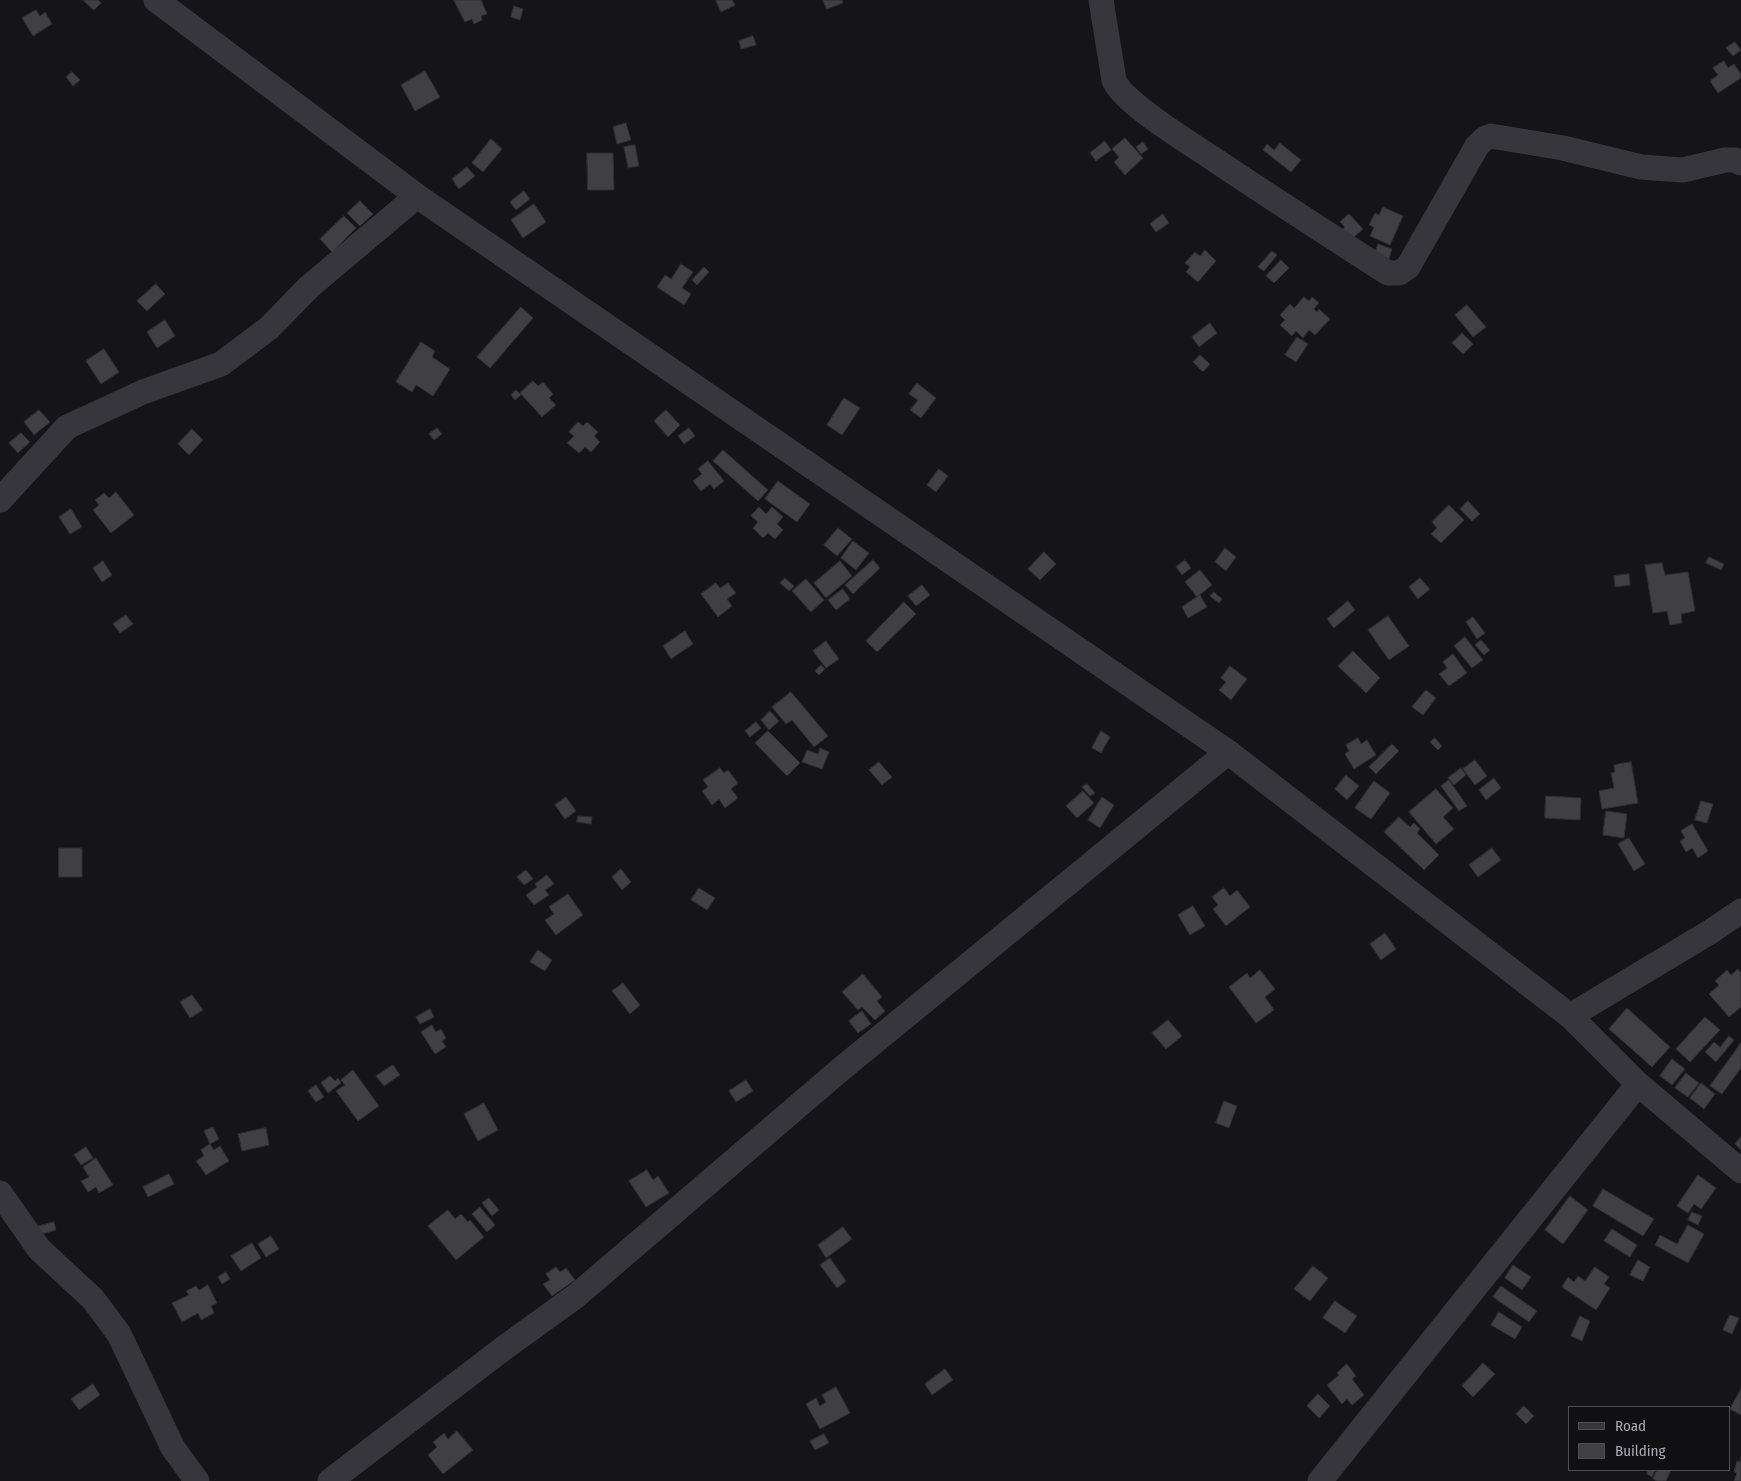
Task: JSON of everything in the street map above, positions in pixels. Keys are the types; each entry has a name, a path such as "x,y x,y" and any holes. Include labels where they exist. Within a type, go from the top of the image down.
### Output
{"street":[{"path":"156,0 417,196 1228,752 1570,1016 1638,1084 1741,1171"},
{"path":"1101,0 1114,80 1120,90 1157,121 1287,209 1388,273 1400,274 1408,267 1477,146 1484,139 1491,136 1563,148 1641,167 1683,170 1725,160 1735,160 1741,163"},
{"path":"0,500 67,427 143,392 221,364 269,328 308,287 417,196"},
{"path":"330,1481 504,1348 576,1296 840,1070 1228,752"},
{"path":"1570,1016 1741,911"},
{"path":"1320,1481 1638,1084"},
{"path":"0,1193 39,1249 93,1299 119,1334 173,1448 197,1481"}],"building":[{"path":"83,0 98,0 101,3 94,10"},
{"path":"454,0 481,0 487,14 481,16 482,20 474,24 472,19 465,22"},
{"path":"716,0 732,0 735,5 721,12"},
{"path":"823,0 842,0 843,3 827,9"},
{"path":"514,6 523,9 520,20 511,17"},
{"path":"36,10 40,16 45,12 52,24 33,36 22,18"},
{"path":"753,36 756,45 741,49 739,41"},
{"path":"1735,42 1741,50 1733,56 1726,48"},
{"path":"1724,61 1728,68 1734,64 1741,74 1741,78 1718,93 1710,81 1718,75 1713,68"},
{"path":"425,71 440,97 415,111 401,85"},
{"path":"72,72 80,80 73,86 66,77"},
{"path":"626,123 631,140 617,144 613,127"},
{"path":"1125,138 1143,158 1125,175 1114,162 1119,157 1112,149"},
{"path":"491,139 502,149 483,172 472,163"},
{"path":"1105,141 1111,150 1096,161 1090,153"},
{"path":"1143,142 1148,149 1141,154 1136,147"},
{"path":"1280,143 1301,160 1291,172 1263,150 1267,144 1274,150"},
{"path":"635,145 639,166 628,168 624,147"},
{"path":"587,153 613,153 614,190 588,190"},
{"path":"467,167 475,176 459,189 452,179"},
{"path":"524,191 530,199 516,210 510,202"},
{"path":"360,201 373,214 360,226 347,213"},
{"path":"534,204 546,222 523,238 511,220"},
{"path":"1383,207 1403,216 1390,245 1370,236 1374,227 1369,225 1375,213 1379,215"},
{"path":"1163,214 1169,223 1156,232 1150,224"},
{"path":"1349,214 1363,229 1347,243 1339,233 1345,227 1340,222"},
{"path":"344,216 356,228 332,252 320,239"},
{"path":"1378,244 1392,249 1388,262 1374,257"},
{"path":"1205,250 1216,261 1198,282 1186,272 1190,267 1185,263 1195,252 1200,256"},
{"path":"1272,251 1277,255 1264,271 1258,267"},
{"path":"1281,260 1289,268 1274,283 1266,276"},
{"path":"681,264 693,272 682,288 691,294 684,305 657,287 665,275 671,279"},
{"path":"704,267 709,272 697,285 692,280"},
{"path":"156,284 165,294 147,311 137,301"},
{"path":"1304,297 1309,301 1312,297 1319,303 1314,309 1317,312 1319,309 1330,319 1315,335 1309,330 1303,338 1296,331 1292,336 1280,325 1285,320 1280,315 1290,304 1294,308"},
{"path":"1467,305 1486,327 1473,337 1455,315"},
{"path":"521,307 533,318 490,368 477,357"},
{"path":"165,320 175,336 157,348 147,332"},
{"path":"1210,323 1217,333 1199,347 1192,337"},
{"path":"1462,333 1473,344 1463,354 1452,343"},
{"path":"1297,337 1308,344 1296,362 1285,355"},
{"path":"421,342 435,351 432,357 450,369 433,396 416,385 412,392 396,382"},
{"path":"104,349 119,372 101,384 86,361"},
{"path":"1200,355 1210,364 1203,372 1193,362"},
{"path":"533,381 538,386 543,382 553,394 549,398 556,405 542,417 520,393"},
{"path":"917,383 936,398 921,418 910,410 918,400 909,394"},
{"path":"516,390 521,395 515,400 511,395"},
{"path":"844,398 860,408 842,435 827,425"},
{"path":"39,410 50,422 34,435 24,422"},
{"path":"666,410 680,425 668,437 654,421"},
{"path":"578,422 583,426 587,422 598,432 594,436 600,442 591,452 585,447 579,453 567,443 574,436 569,432"},
{"path":"437,428 442,434 434,440 429,434"},
{"path":"689,428 695,436 684,444 678,436"},
{"path":"192,429 203,440 189,455 178,444"},
{"path":"21,433 30,442 18,453 9,443"},
{"path":"723,450 768,490 758,501 713,461"},
{"path":"708,461 724,481 714,489 710,484 701,491 693,481 702,474 698,469"},
{"path":"939,469 948,476 936,492 927,485"},
{"path":"778,481 810,504 797,522 765,499"},
{"path":"116,492 134,515 111,533 93,510 99,505 95,500 104,493 109,498"},
{"path":"1468,501 1480,514 1472,521 1460,509"},
{"path":"1449,505 1464,520 1441,543 1431,534 1437,528 1432,522"},
{"path":"759,507 766,514 772,507 783,517 777,524 783,530 775,539 768,533 763,538 753,528 758,522 751,516"},
{"path":"71,509 82,527 70,534 59,517"},
{"path":"838,528 852,539 837,556 824,545"},
{"path":"853,541 869,553 856,570 841,558"},
{"path":"1225,548 1236,557 1226,571 1215,562"},
{"path":"1044,552 1056,564 1040,580 1028,569"},
{"path":"1709,557 1724,564 1721,570 1706,563"},
{"path":"873,560 880,568 853,594 845,585"},
{"path":"1185,560 1191,568 1182,575 1176,567"},
{"path":"103,561 112,575 102,582 93,568"},
{"path":"840,561 852,576 826,598 814,583"},
{"path":"1662,563 1665,575 1688,572 1695,611 1681,614 1682,623 1670,625 1667,611 1653,613 1645,565"},
{"path":"1200,570 1212,585 1197,597 1185,582"},
{"path":"1629,574 1630,585 1615,587 1614,576"},
{"path":"785,578 794,586 789,591 780,583"},
{"path":"1420,578 1430,589 1418,599 1409,587"},
{"path":"806,579 824,600 811,612 792,591"},
{"path":"716,583 720,588 728,583 736,593 727,599 732,606 718,617 701,594"},
{"path":"922,585 930,595 916,606 908,596"},
{"path":"843,589 850,599 836,610 828,600"},
{"path":"1214,592 1222,599 1219,603 1210,596"},
{"path":"1200,595 1207,607 1188,618 1182,607"},
{"path":"1348,601 1355,610 1334,628 1327,619"},
{"path":"904,602 916,614 877,652 866,641"},
{"path":"126,615 133,624 120,633 113,624"},
{"path":"1388,616 1409,646 1389,660 1368,630"},
{"path":"1473,617 1485,633 1477,639 1466,622"},
{"path":"685,631 693,644 671,659 663,646"},
{"path":"1465,637 1483,660 1472,668 1454,646"},
{"path":"1481,640 1490,650 1484,655 1475,645"},
{"path":"826,641 839,659 826,668 813,651"},
{"path":"1353,651 1380,678 1366,693 1338,666"},
{"path":"1453,654 1467,673 1449,686 1439,674 1447,668 1443,662"},
{"path":"821,665 825,669 819,675 815,671"},
{"path":"1230,666 1247,679 1231,700 1219,690 1226,682 1221,678"},
{"path":"1426,690 1436,698 1423,715 1412,707"},
{"path":"791,692 828,736 814,747 792,720 786,724 772,707"},
{"path":"770,711 779,721 769,730 761,720"},
{"path":"756,722 761,728 750,737 745,731"},
{"path":"768,731 800,763 787,776 755,743"},
{"path":"1101,731 1110,737 1101,753 1092,748"},
{"path":"1358,738 1361,744 1367,740 1376,755 1354,769 1345,754 1349,751 1346,745"},
{"path":"1435,738 1442,746 1438,750 1430,742"},
{"path":"1392,744 1399,751 1376,774 1369,767"},
{"path":"820,748 829,752 822,769 802,762 807,750 818,754"},
{"path":"1475,760 1487,776 1475,785 1463,769"},
{"path":"879,762 892,777 882,785 869,770"},
{"path":"1631,762 1638,803 1602,809 1599,791 1614,788 1611,773 1615,772 1614,765"},
{"path":"720,768 724,773 728,770 738,783 731,789 738,798 725,808 719,799 712,805 702,791 708,787 703,780"},
{"path":"1461,768 1466,775 1454,785 1448,778"},
{"path":"1346,775 1359,786 1347,800 1335,789"},
{"path":"1494,778 1501,788 1486,800 1479,790"},
{"path":"1449,780 1467,806 1459,811 1441,786"},
{"path":"1374,781 1390,793 1371,819 1355,808"},
{"path":"1087,784 1095,793 1090,796 1082,787"},
{"path":"1436,789 1453,808 1443,817 1454,829 1436,844 1409,812"},
{"path":"1083,791 1094,803 1077,818 1066,806"},
{"path":"1546,796 1581,798 1580,820 1545,818"},
{"path":"566,797 576,811 565,819 555,805"},
{"path":"1102,797 1114,805 1100,828 1088,820"},
{"path":"1701,801 1713,804 1707,823 1695,820"},
{"path":"1606,811 1627,814 1624,838 1603,835"},
{"path":"578,816 592,817 591,824 577,822"},
{"path":"1399,817 1410,827 1414,823 1420,829 1417,833 1439,855 1424,870 1384,832"},
{"path":"1692,824 1708,851 1698,858 1692,848 1686,852 1680,841 1685,838 1681,831"},
{"path":"1629,838 1645,864 1634,871 1618,844"},
{"path":"59,848 82,848 82,877 59,877"},
{"path":"1492,848 1501,860 1478,877 1469,865"},
{"path":"621,869 631,882 622,890 612,877"},
{"path":"526,870 533,879 524,885 517,877"},
{"path":"547,875 554,884 545,890 549,895 534,905 526,895 537,887 535,884"},
{"path":"699,888 715,898 707,910 691,900"},
{"path":"1224,888 1230,896 1237,890 1250,907 1226,926 1213,909 1218,905 1212,897"},
{"path":"568,894 583,915 556,935 545,920 554,914 549,907"},
{"path":"1193,906 1205,926 1190,935 1178,915"},
{"path":"1385,933 1396,949 1381,960 1370,944"},
{"path":"538,950 552,960 545,971 530,962"},
{"path":"1738,969 1741,973 1741,1007 1729,1017 1709,994 1719,985 1715,981 1727,970 1731,975"},
{"path":"1260,970 1275,989 1265,997 1274,1010 1256,1023 1229,987 1247,973 1250,978"},
{"path":"863,974 882,997 877,1001 885,1011 875,1020 862,1007 858,1010 842,992"},
{"path":"623,983 640,1005 630,1014 612,991"},
{"path":"192,995 203,1010 190,1018 180,1002"},
{"path":"1627,1008 1670,1047 1652,1067 1609,1029"},
{"path":"430,1009 434,1017 420,1024 416,1017"},
{"path":"862,1011 871,1024 858,1033 849,1021"},
{"path":"1705,1017 1720,1030 1690,1062 1676,1049"},
{"path":"1168,1020 1182,1036 1166,1049 1152,1033"},
{"path":"432,1025 436,1032 441,1029 446,1038 442,1041 446,1047 435,1054 421,1032"},
{"path":"1729,1036 1734,1040 1716,1062 1705,1052 1714,1042 1720,1047"},
{"path":"1741,1043 1741,1068 1722,1094 1710,1086"},
{"path":"1672,1059 1685,1069 1672,1085 1660,1076"},
{"path":"393,1065 400,1075 384,1086 376,1076"},
{"path":"353,1070 379,1106 358,1121 336,1091 345,1085 341,1080"},
{"path":"1686,1073 1699,1083 1688,1097 1675,1088"},
{"path":"330,1076 335,1081 338,1078 341,1083 328,1093 321,1083"},
{"path":"746,1080 753,1091 736,1102 729,1091"},
{"path":"1701,1083 1715,1094 1704,1109 1690,1098"},
{"path":"316,1085 324,1097 316,1102 308,1091"},
{"path":"1224,1101 1237,1106 1229,1128 1216,1123"},
{"path":"484,1103 498,1130 478,1141 464,1114"},
{"path":"213,1127 219,1139 210,1144 204,1131"},
{"path":"266,1128 269,1145 242,1151 238,1134"},
{"path":"1741,1137 1741,1150 1735,1144"},
{"path":"210,1144 214,1150 220,1146 229,1161 206,1175 196,1161 204,1156 201,1150"},
{"path":"86,1147 93,1158 81,1165 74,1155"},
{"path":"96,1158 113,1185 99,1193 96,1187 88,1192 81,1181 89,1177 83,1167"},
{"path":"647,1170 653,1180 658,1176 669,1193 646,1207 629,1181"},
{"path":"169,1174 174,1184 148,1197 143,1187"},
{"path":"1698,1175 1716,1188 1701,1209 1694,1204 1688,1213 1677,1206"},
{"path":"1603,1189 1654,1219 1643,1236 1593,1206"},
{"path":"1570,1196 1588,1210 1563,1244 1545,1230"},
{"path":"489,1198 499,1210 492,1216 482,1203"},
{"path":"480,1207 495,1225 487,1232 472,1214"},
{"path":"448,1210 455,1219 461,1214 468,1222 470,1220 484,1237 456,1260 428,1226"},
{"path":"1692,1212 1702,1216 1698,1225 1688,1220"},
{"path":"54,1222 56,1230 38,1235 36,1227"},
{"path":"1688,1225 1704,1234 1688,1263 1655,1245 1660,1235 1677,1244"},
{"path":"843,1227 852,1239 826,1258 818,1245"},
{"path":"1612,1229 1637,1245 1630,1257 1604,1241"},
{"path":"271,1236 279,1249 266,1257 258,1244"},
{"path":"252,1243 261,1258 241,1271 231,1256"},
{"path":"830,1258 846,1281 837,1288 820,1265"},
{"path":"1638,1260 1650,1267 1643,1281 1630,1275"},
{"path":"1513,1265 1531,1277 1522,1290 1505,1278"},
{"path":"1313,1266 1328,1278 1310,1301 1294,1289"},
{"path":"556,1267 560,1272 566,1268 575,1280 552,1296 543,1284 550,1280 546,1274"},
{"path":"1595,1267 1609,1277 1604,1284 1610,1288 1596,1310 1562,1287 1568,1277 1574,1282 1578,1276 1585,1281"},
{"path":"226,1272 230,1279 222,1284 218,1277"},
{"path":"208,1285 217,1303 211,1306 214,1313 201,1320 198,1313 182,1322 172,1303 189,1295 186,1291 196,1286 199,1290"},
{"path":"1501,1286 1537,1311 1529,1322 1493,1297"},
{"path":"1335,1301 1357,1316 1345,1333 1323,1318"},
{"path":"1499,1312 1522,1327 1515,1339 1491,1325"},
{"path":"1730,1315 1739,1318 1732,1334 1723,1330"},
{"path":"1580,1316 1590,1321 1582,1341 1571,1336"},
{"path":"1483,1363 1495,1374 1473,1397 1462,1386"},
{"path":"1347,1364 1356,1376 1352,1379 1364,1395 1352,1405 1347,1399 1342,1404 1327,1385 1339,1375 1337,1373"},
{"path":"945,1369 953,1380 932,1395 925,1384"},
{"path":"93,1384 100,1395 79,1410 71,1399"},
{"path":"836,1387 850,1413 820,1429 806,1404 816,1398 820,1406 826,1402 822,1395"},
{"path":"1741,1389 1741,1415 1731,1410"},
{"path":"1318,1394 1330,1406 1319,1418 1307,1406"},
{"path":"1524,1406 1534,1416 1526,1424 1516,1414"},
{"path":"457,1431 473,1450 443,1474 428,1455 437,1447 433,1442 444,1433 448,1439"},
{"path":"824,1434 829,1443 815,1450 810,1441"},
{"path":"1741,1457 1741,1481 1734,1481 1737,1473 1734,1472 1737,1461 1740,1462"},
{"path":"1648,1471 1655,1471 1652,1477 1647,1474"},
{"path":"1657,1471 1671,1471 1666,1481 1653,1479"}]}
